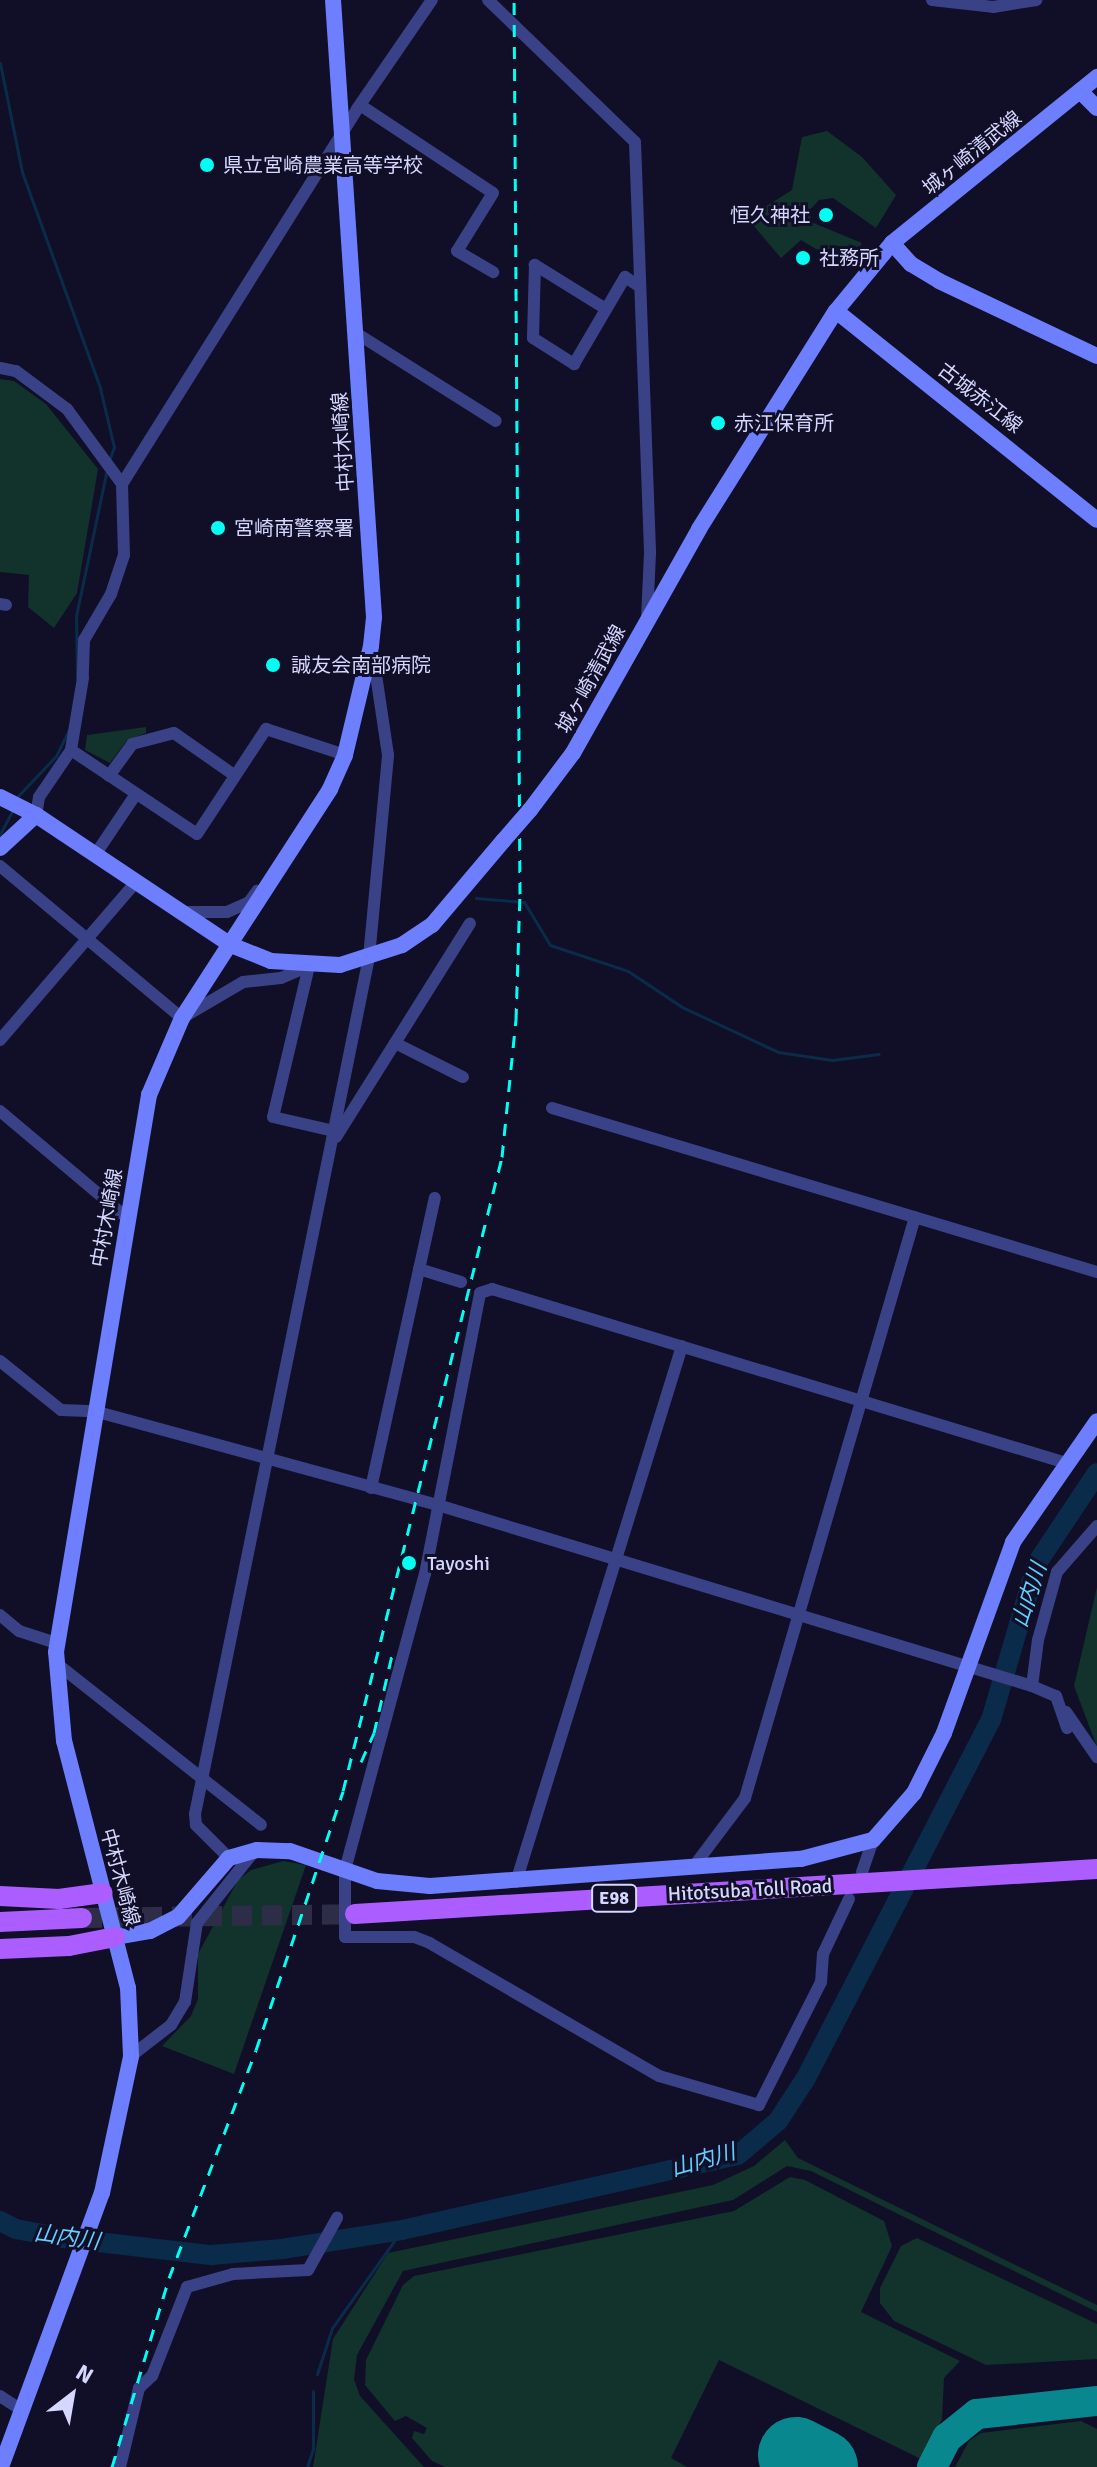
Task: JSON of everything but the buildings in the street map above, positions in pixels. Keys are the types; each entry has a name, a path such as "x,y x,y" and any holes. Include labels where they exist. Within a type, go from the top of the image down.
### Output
{"main road":[{"name":"中村木崎線","path":"1,2467 112,2161 131,2056 128,1988 64,1741 56,1643 149,1095 182,1018 330,789 345,755 371,646 374,617 333,0"},
{"name":"城ヶ崎清武線","path":"17,806 231,945 271,961 309,966 369,957 402,945 432,925 530,810 573,753 647,619 836,311 892,243 1097,77"},
{"path":"1080,91 1097,108"},
{"path":"892,243 911,264 939,281 1097,356"},
{"name":"古城赤江線","path":"836,311 1097,520"},
{"path":"0,848 17,806"},
{"path":"0,1949 69,1946 150,1931 178,1917 229,1858 257,1850 290,1851 377,1881 430,1886 801,1859 873,1840 914,1793 977,1672 1001,1567 1066,1463 1097,1421"},
{"name":"Hitotsuba Toll Road","path":"355,1914 867,1878 944,1879 1097,1869"},
{"path":"0,1896 59,1899 103,1893"},
{"path":"0,1914 82,1918 0,1922"}],"street":[{"path":"17,806 39,797 71,750 83,678 84,640 111,594 124,555 122,484 342,133 432,0"},
{"path":"488,0 635,142 650,553 647,619"},
{"path":"932,0 993,3 1036,0"},
{"path":"360,105 493,193 457,251 493,272"},
{"path":"606,309 535,265 533,338 574,364 625,277 639,286"},
{"path":"356,333 496,421"},
{"path":"0,368 16,371 67,409 122,484"},
{"path":"229,1858 196,1825 203,1775 369,957 388,755 371,646"},
{"path":"71,750 197,834 266,729 345,755"},
{"path":"109,776 132,744 174,733 234,775"},
{"path":"95,855 136,794"},
{"path":"0,866 182,1018 243,982 281,978 309,966"},
{"path":"173,909 195,915 227,912 249,902 281,867"},
{"path":"0,1040 135,883"},
{"path":"333,1137 470,923"},
{"path":"309,966 273,1117 333,1137"},
{"path":"395,1043 463,1077"},
{"path":"552,1108 1097,1272"},
{"path":"0,1111 126,1217"},
{"path":"371,1488 435,1198"},
{"path":"694,1866 745,1798 915,1217"},
{"path":"419,1269 461,1282"},
{"path":"849,1899 823,1954 821,1982 759,2105 659,2076 430,1943 414,1937 345,1937 345,1870 376,1771 441,1506 484,1289 1066,1463"},
{"path":"516,1882 682,1346"},
{"path":"0,1361 61,1410 94,1411 441,1506 615,1562 1028,1685 1056,1696 1097,1757"},
{"path":"1028,1685 1057,1572 1097,1526"},
{"path":"0,1615 19,1631 56,1643"},
{"path":"56,1663 203,1775 261,1825"},
{"path":"1056,1696 1067,1728"},
{"path":"867,1878 873,1840"},
{"path":"131,2056 171,2025 185,2002 197,1923 239,1864 257,1850"},
{"path":"120,2467 139,2388 152,2376 187,2287 233,2274 301,2273 316,2262 337,2218"},
{"path":"0,2396 23,2411"}],"green space":[{"path":"827,131 862,157 896,195 876,228 833,198 819,200 810,210 811,222 862,243 847,268 801,240 781,258 747,218 792,190 802,137"},
{"path":"0,379 14,381 46,404 98,469 77,593 54,628 28,607 29,575 0,572"},
{"path":"146,727 146,733 127,740 110,763 85,750 87,735"},
{"path":"1097,1587 1097,1747 1074,1686"},
{"path":"283,1861 306,1865 234,2074 162,2046 191,2016 198,1999 198,1954 238,1880 251,1870"},
{"path":"785,2140 798,2158 1097,2305 1097,2312 811,2171 787,2166 733,2200 403,2271 357,2355 354,2379 360,2396 424,2467 313,2467 333,2339 388,2253 713,2185 754,2166"},
{"path":"790,2177 805,2180 884,2221 892,2246 861,2312 960,2361 944,2378 942,2419 923,2460 719,2360 671,2458 687,2467 445,2467 432,2461 412,2438 414,2431 424,2434 427,2428 406,2416 395,2421 365,2385 366,2360 403,2285 414,2276 734,2211"},
{"path":"917,2238 1097,2324 1097,2359 986,2365 894,2321 880,2303 880,2288 901,2246"},
{"path":"1081,2421 1097,2429 1097,2467 955,2467 969,2441 981,2433"}],"waterway":[{"path":"0,63 22,172 100,388 114,447 110,458"},
{"path":"77,678 76,616 107,469"},
{"path":"16,798 56,756 69,729"},
{"path":"0,834 13,810"},
{"path":"476,898 524,902 550,945 628,971 682,1007 778,1052 832,1060 879,1054"},
{"name":"山内川","path":"0,2221 16,2229 63,2238 211,2255 282,2249 402,2230 738,2155 778,2121 806,2078 991,1720 1037,1563 1097,1473"},
{"path":"317,2374 332,2328 402,2230"},
{"path":"307,2467 313,2449 313,2391"}],"taxiway":[{"path":"932,2467 947,2438 977,2414 1097,2401"}],"runway":[{"path":"796,2455 820,2467"}],"tunnel":[{"path":"82,1918 355,1914"}],"railway":[{"path":"112,2467 169,2278 256,2050 343,1791 502,1157 516,1020 520,894 514,0"},
{"path":"361,1762 374,1733 392,1655"}],"place":[{"name":"県立宮崎農業高等学校","path":"207,165"},
{"name":"恒久神社","path":"826,215"},
{"name":"社務所","path":"803,258"},
{"name":"赤江保育所","path":"718,423"},
{"name":"宮崎南警察署","path":"218,528"},
{"name":"誠友会南部病院","path":"273,665"},
{"name":"Tayoshi","path":"409,1563"}]}
